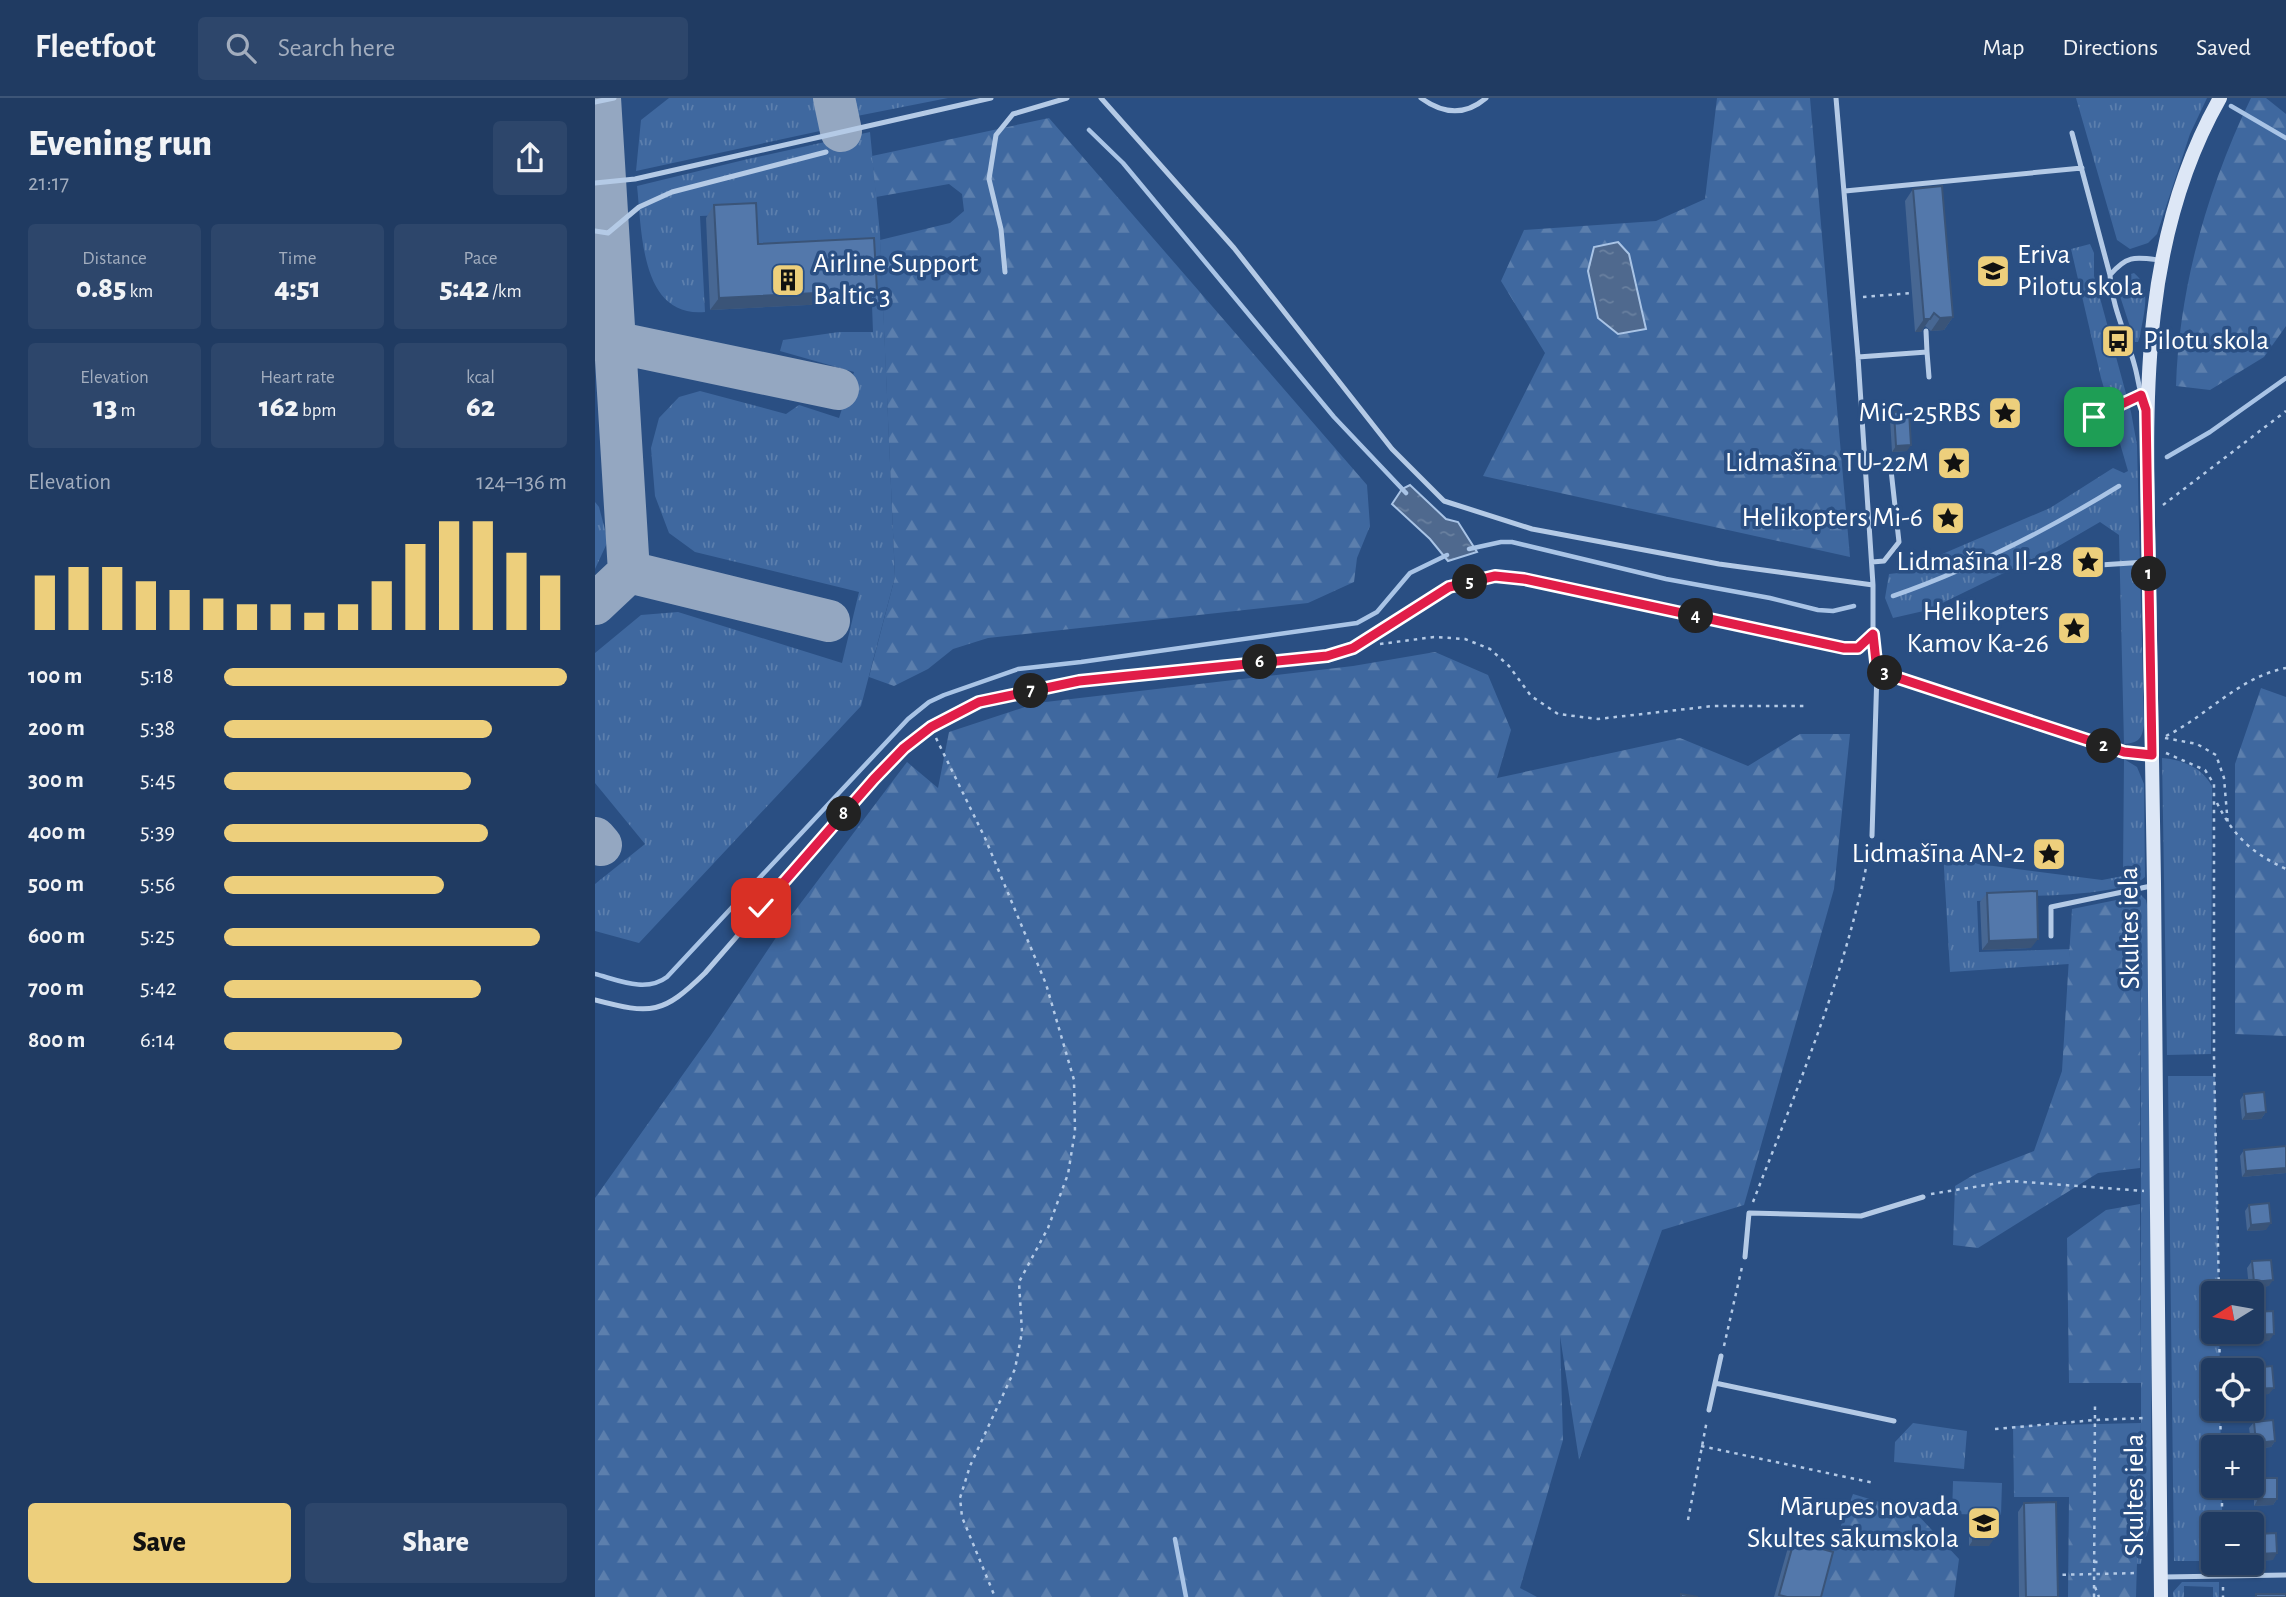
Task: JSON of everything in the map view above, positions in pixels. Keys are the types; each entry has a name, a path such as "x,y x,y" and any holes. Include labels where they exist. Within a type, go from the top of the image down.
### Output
{"main road":[{"name":"Skultes iela","path":"2161,1597 2146,410 2161,260 2177,197 2198,138 2220,98"}],"lane":[{"path":"595,102 614,98"},
{"path":"595,183 635,179 991,98"},
{"path":"1005,272 1001,229 989,179 996,135 1013,114 1067,98"},
{"path":"1101,98 1234,248 1392,449 1444,501 1545,532 1719,564 1873,585"},
{"path":"1421,98 1433,107 1448,112 1477,106 1486,98"},
{"path":"1836,98 1872,562 1873,634 1877,671 1872,836"},
{"path":"2072,133 2110,275 2111,292 2136,368 2146,410"},
{"path":"595,231 608,233 639,207 672,192 826,152"},
{"path":"1845,191 2082,168"},
{"path":"2110,275 2120,264 2135,257 2161,260"},
{"path":"1926,331 1929,377"},
{"path":"1858,357 1927,352"},
{"path":"2094,417 2141,395"},
{"path":"1872,562 1884,561 1899,542 1891,470"},
{"path":"2100,565 2149,562"},
{"path":"595,1000 624,1008 649,1008 666,1006 680,997 705,973 904,748 931,727 979,702 1079,681 1327,656 1353,648 1449,587 1495,576 1524,579 1844,648 1858,648 1873,634"},
{"path":"1877,671 2100,747 2152,755"},
{"path":"2052,936 2051,907 2154,886"},
{"path":"1745,1257 1749,1213 1861,1216 1923,1196"},
{"path":"1709,1410 1721,1356"},
{"path":"1715,1383 1894,1421"},
{"path":"2160,1577 2286,1574"}],"path":[{"path":"1853,298 1912,293"},
{"path":"2148,516 2286,411"},
{"path":"1380,644 1434,637 1465,639 1478,643 1490,649 1509,666 1531,696 1558,715 1598,719 1713,706 1806,706"},
{"path":"2228,825 2224,778 2216,755 2197,744 2162,737 2224,696 2269,671 2286,668"},
{"path":"931,727 985,838 1046,984 1074,1080 1075,1131 1068,1174 1048,1228 1019,1282 1022,1332 1015,1369 970,1466 960,1497 962,1517 995,1597"},
{"path":"2152,755 2163,752 2205,771 2214,784 2214,1058 2219,1281"},
{"path":"2215,800 2239,839 2271,862 2286,869"},
{"path":"1749,1213 1824,1016 1861,896 1872,836"},
{"path":"1923,1196 2011,1181 2157,1192"},
{"path":"1721,1356 1745,1257"},
{"path":"2094,1597 2095,1402"},
{"path":"1688,1520 1709,1410"},
{"path":"1995,1429 2159,1417"},
{"path":"1701,1446 1874,1483"},
{"path":"2094,1562 2102,1562"},
{"path":"2050,1575 2139,1573"},
{"path":"2094,1585 2099,1597"}],"green space":[{"path":"669,98 814,98 820,131 636,171 641,120"},
{"path":"848,98 948,98 852,117"},
{"path":"1717,98 1810,98 1850,557 1483,476 1545,353 1501,281 1524,230 1656,221 1705,199"},
{"path":"2076,98 2207,98 2190,134 2157,234 2148,243 2130,249 2117,240"},
{"path":"2251,98 2266,98 2286,114 2286,326 2264,357 2210,390 2176,386 2183,312 2199,238 2222,167"},
{"path":"1049,118 1367,485 1370,526 1357,558 1354,582 1308,603 988,638 953,649 928,669 894,686 869,677 895,577 880,240 950,223 964,211 962,194 949,184 876,197 872,156"},
{"path":"870,132 880,234 895,577 861,706 639,943 595,931 595,884 645,844 595,783 595,653 641,615 678,612 842,663 859,592 695,552 669,533 655,496 651,448 659,418 679,397 700,391 786,414 799,405 839,418 854,372 780,351 783,340 839,332 873,332 870,249 753,254 749,214 700,216 705,312 684,310 668,301 656,287 644,247 637,186"},
{"path":"2090,244 2094,253 2094,276 2131,412 2137,445 2144,725 2138,739 2124,744 2119,535 2100,522 2057,547 1928,610 1893,618 1885,598 1889,574 1898,573 2050,508 2113,468 2124,473 2128,471 2101,378 2071,249"},
{"path":"2134,273 2140,279 2145,294 2138,342 2135,342 2118,290 2123,279"},
{"path":"595,502 599,507 608,541 595,569"},
{"path":"1435,652 1488,675 1511,730 1497,778 1680,738 1748,766 1800,734 1850,734 1834,889 1744,1205 1662,1230 1579,1460 1560,1336 1563,1440 1520,1588 1537,1597 595,1597 595,1198 711,1035 785,924 907,762 938,788 949,732 1037,703 1353,666"},
{"path":"2261,688 2286,697 2286,1036 2235,1034 2235,764"},
{"path":"2162,758 2191,766 2203,774 2212,786 2211,1054 2167,1055"},
{"path":"2124,759 2137,767 2144,784 2145,877 2136,883 2105,890 1977,901 1979,952 2070,949 2069,964 1950,972 1943,851 1978,864 2102,880 2123,876"},
{"path":"2141,895 2147,905 2152,1335 2150,1525 2143,1545 2141,1564 2136,1564 2141,1423"},
{"path":"2141,895 2140,1168 2098,1173 1978,1248 1953,1245 1955,1186 1975,1174 2034,1151 2062,1071 2072,909"},
{"path":"2168,1076 2215,1076 2219,1281 2201,1281 2201,1344 2219,1344 2220,1358 2201,1358 2201,1421 2220,1421 2221,1435 2201,1435 2201,1498 2222,1498 2222,1512 2201,1512 2201,1561 2174,1561"},
{"path":"2140,1204 2141,1383 2069,1383 2067,1238 2106,1210"},
{"path":"1913,1423 1967,1431 1964,1469 1894,1462 1895,1442"},
{"path":"2141,1423 2136,1597 2068,1597 2069,1497 2014,1497 2013,1426"},
{"path":"1953,1481 2002,1483 2001,1515 1952,1514"},
{"path":"1853,1494 1916,1513 1959,1559 1954,1597 1817,1597 1827,1562"},
{"path":"2182,1582 2219,1582 2219,1597 2213,1597 2213,1587 2184,1586 2184,1597 2173,1597 2173,1592"}],"water":[{"path":"1618,242 1629,254 1646,329 1618,334 1598,318 1588,271 1594,247"},
{"path":"1410,485 1446,519 1458,522 1477,552 1448,561 1430,539 1392,504 1402,489"}],"building":[{"path":"1942,186 1953,317 1940,318 1934,313 1930,319 1924,319 1913,189"},
{"name":"Airline Support Baltic 3","path":"756,203 758,244 874,238 877,290 719,298 714,205"},
{"path":"1909,411 1911,445 1896,446 1894,412"},
{"path":"2037,891 2038,939 1989,941 1987,893"},
{"path":"2264,1092 2266,1112 2246,1114 2244,1094"},
{"path":"2286,1146 2286,1168 2246,1171 2244,1150"},
{"path":"2269,1203 2271,1223 2251,1225 2249,1205"},
{"path":"2271,1260 2273,1280 2254,1281 2252,1261"},
{"path":"2265,1311 2273,1311 2274,1334 2265,1334"},
{"path":"2272,1366 2274,1388 2264,1389 2264,1367"},
{"path":"2273,1420 2275,1441 2264,1442 2264,1435 2255,1435 2254,1422"},
{"path":"2264,1478 2277,1478 2277,1499 2258,1499 2264,1498"},
{"path":"2056,1502 2058,1597 2026,1597 2024,1503"},
{"path":"1974,1521 1993,1521 1994,1539 1973,1540"},
{"path":"2276,1533 2277,1553 2264,1554 2264,1534"},
{"path":"1794,1541 1833,1552 1821,1597 1779,1595"},
{"path":"2256,1594 2286,1594 2286,1597 2256,1597"}],"waterway":[{"path":"2231,106 2286,138"},
{"path":"1089,130 1123,163 1334,417 1406,493"},
{"path":"2167,457 2210,432 2286,378"},
{"path":"1893,596 2009,547 2119,486"},
{"path":"1469,549 1512,542 1666,579 1770,598 1818,610 1833,611 1854,606"},
{"path":"595,974 641,985 659,982 667,977 908,719 929,702 1018,669 1357,623 1377,612 1410,573 1447,555"},
{"path":"1175,1539 1186,1597"}],"taxiway":[{"path":"595,604 629,572 600,98"},
{"path":"834,98 841,131"},
{"path":"614,342 838,389"},
{"path":"629,572 829,621"},
{"path":"595,838 601,845"}],"place":[{"name":"Eriva Pilotu skola","path":"1993,271"},
{"name":"Airline Support Baltic 3","path":"788,280"},
{"name":"Pilotu skola","path":"2118,341"},
{"name":"MiG-25RBS","path":"2005,413"},
{"name":"Lidmašīna TU-22M","path":"1954,463"},
{"name":"Helikopters Mi-6","path":"1948,518"},
{"name":"Lidmašīna Il-28","path":"2088,562"},
{"name":"Helikopters Kamov Ka-26","path":"2074,628"},
{"name":"Lidmašīna AN-2","path":"2049,854"},
{"name":"Mārupes novada Skultes sākumskola","path":"1984,1523"}],"route":[{"path":"761,908 904,748 931,727 979,702 1079,681 1327,656 1353,648 1449,587 1495,576 1524,579 1844,648 1858,648 1873,634 1877,671 2124,752 2152,755 2146,410 2141,395 2094,417"}]}
